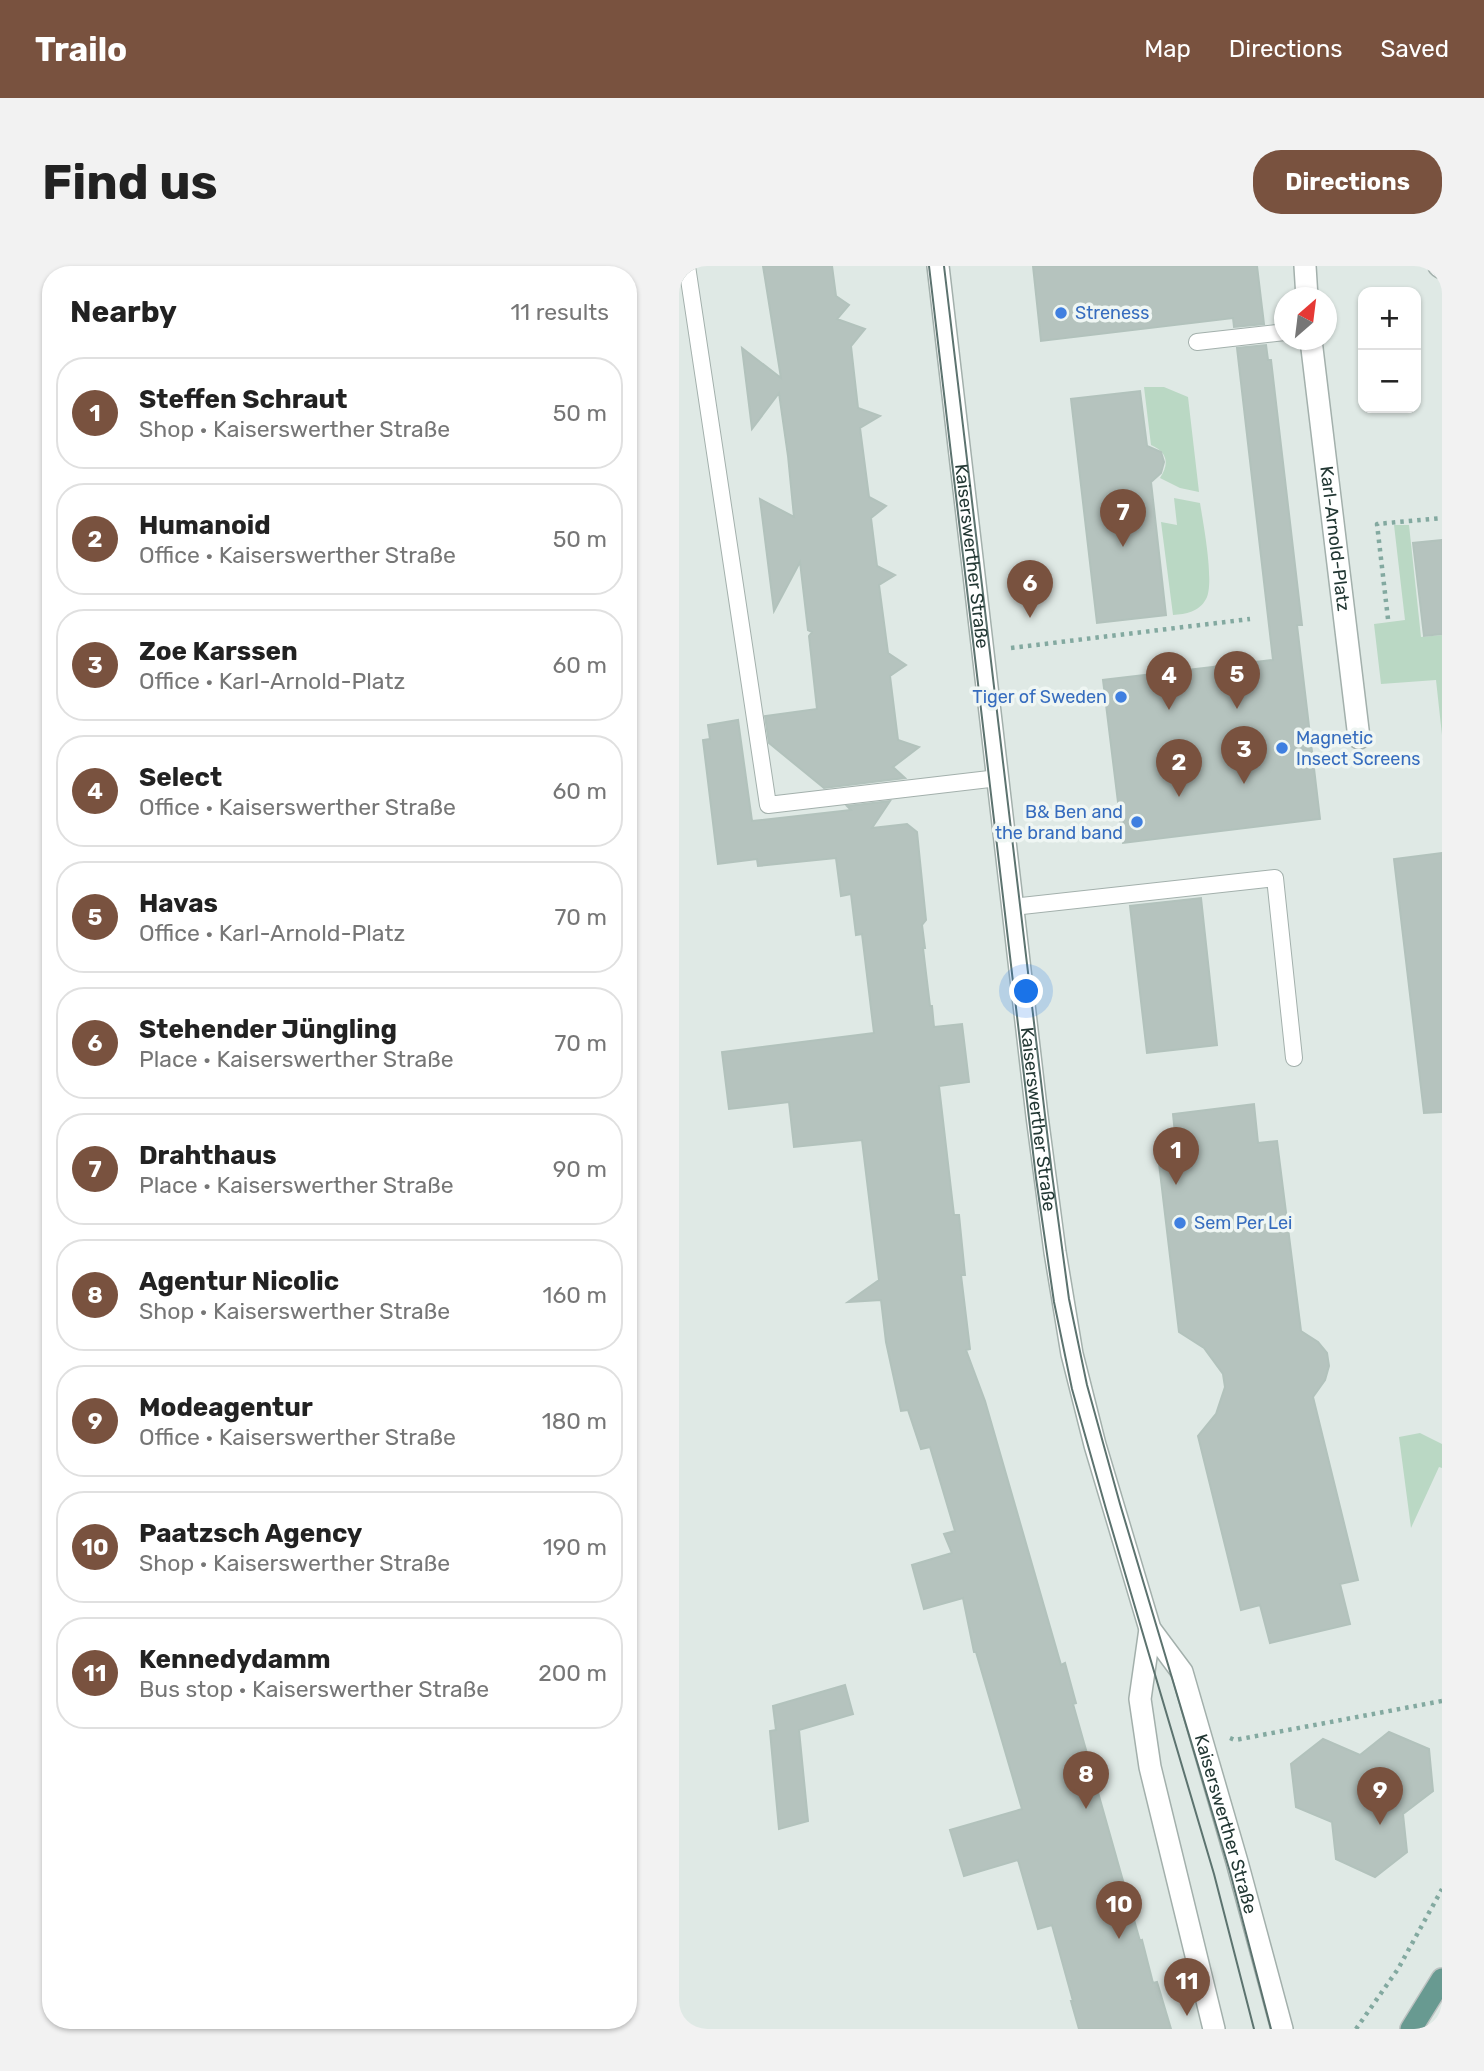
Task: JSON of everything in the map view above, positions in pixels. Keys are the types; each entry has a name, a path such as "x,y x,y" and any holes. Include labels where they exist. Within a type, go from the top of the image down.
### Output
{"main road":[{"path":"1411,2029 1442,1979"}],"street":[{"name":"Kaiserswerther Straße","path":"938,266 1055,1252 1072,1354 1095,1445 1150,1629 1182,1672 1282,2029"},
{"path":"1305,266 1306,287"},
{"name":"Karl-Arnold-Platz","path":"1312,350 1359,738"},
{"name":"Kaiserswerther Straße","path":"1150,1629 1140,1699 1150,1766 1213,2029"}],"lane":[{"path":"687,266 768,805 998,778"},
{"path":"1197,342 1274,333"},
{"path":"1013,907 1275,878 1294,1058"}],"path":[{"path":"1388,619 1377,524 1442,517"},
{"path":"983,651 1250,620"},
{"path":"1199,1731 1235,1740 1442,1701"},
{"path":"1356,2029 1398,1969 1442,1889"}],"green space":[{"path":"1144,387 1164,387 1188,397 1199,492 1180,488 1160,478 1166,463 1161,451 1151,445"},
{"path":"1174,498 1200,503 1208,552 1209,580 1206,599 1200,607 1173,615 1161,522 1177,525"},
{"path":"1394,525 1409,525 1421,637 1442,635 1442,735 1436,680 1381,684 1374,624 1405,620"},
{"path":"1420,1433 1442,1444 1442,1468 1439,1467 1411,1528 1399,1437"}],"building":[{"path":"763,266 832,266 836,296 849,305 837,319 865,329 851,346 858,408 880,416 860,428 869,497 886,506 871,518 877,566 895,575 879,585 888,653 906,665 890,676 898,740 919,747 893,767 905,778 824,788 769,743 765,716 817,709 809,636 812,632 808,630 800,562 774,611 760,499 794,517 779,393 752,429 742,348 781,378"},
{"path":"1033,266 1257,266 1264,324 1234,327 1233,318 1041,341"},
{"path":"1266,345 1268,360 1271,360 1302,625 1297,625 1320,819 1123,843 1103,680 1273,660 1237,348"},
{"path":"1140,391 1147,446 1161,452 1164,462 1161,473 1151,482 1166,615 1097,623 1071,399"},
{"path":"1442,540 1442,634 1424,636 1413,543"},
{"path":"738,720 752,821 851,810 847,806 890,801 872,828 907,824 917,832 926,920 922,925 923,948 934,1027 962,1024 969,1082 939,1086 954,1215 959,1215 965,1275 961,1275 970,1349 966,1350 985,1401 1061,1665 1065,1663 1076,1703 1073,1704 1140,1941 1142,1940 1153,1983 1157,1982 1171,2029 1079,2029 1052,1925 1038,1929 1018,1860 964,1876 950,1830 1022,1809 974,1652 963,1598 924,1609 912,1565 952,1553 944,1534 955,1531 930,1447 921,1449 908,1410 901,1411 886,1342 881,1300 848,1302 879,1280 862,1140 794,1147 789,1102 729,1109 722,1052 874,1033 862,934 856,935 851,894 841,896 836,858 758,866 757,859 718,864 703,740 710,739 708,725"},
{"path":"1442,853 1442,1112 1424,1113 1394,859"},
{"path":"1201,898 1217,1045 1147,1053 1130,906"},
{"path":"1254,1104 1258,1143 1277,1141 1301,1331 1318,1342 1327,1353 1329,1366 1325,1380 1313,1397 1358,1580 1340,1584 1350,1624 1270,1643 1260,1605 1241,1610 1198,1436 1216,1414 1225,1387 1223,1374 1204,1348 1179,1332 1158,1155 1177,1153 1173,1114"},
{"path":"845,1685 853,1714 799,1730 808,1821 779,1829 770,1731 776,1730 773,1706"},
{"path":"1389,1732 1429,1749 1433,1791 1403,1814 1407,1852 1375,1877 1336,1859 1332,1822 1296,1807 1291,1764 1323,1739 1360,1755"}],"tram line":[{"path":"929,266 1036,1178 1054,1302 1072,1389 1214,1874 1254,2029"},
{"path":"944,266 1069,1299 1087,1385 1230,1872 1271,2029"}],"place":[{"name":"Streness","path":"1061,313"},
{"name":"Drahthaus","path":"1123,547"},
{"name":"Stehender Jüngling","path":"1030,618"},
{"name":"Tiger of Sweden","path":"1121,697"},
{"name":"Havas","path":"1237,709"},
{"name":"Select","path":"1169,710"},
{"name":"Magnetic Insect Screens","path":"1282,748"},
{"name":"Zoe Karssen","path":"1244,784"},
{"name":"Humanoid","path":"1179,797"},
{"name":"B& Ben and the brand band","path":"1137,822"},
{"name":"Steffen Schraut","path":"1176,1185"},
{"name":"Sem Per Lei","path":"1180,1223"},
{"name":"Agentur Nicolic","path":"1086,1809"},
{"name":"Modeagentur","path":"1380,1825"},
{"name":"Paatzsch Agency","path":"1119,1939"},
{"name":"Kennedydamm","path":"1187,2016"}]}
